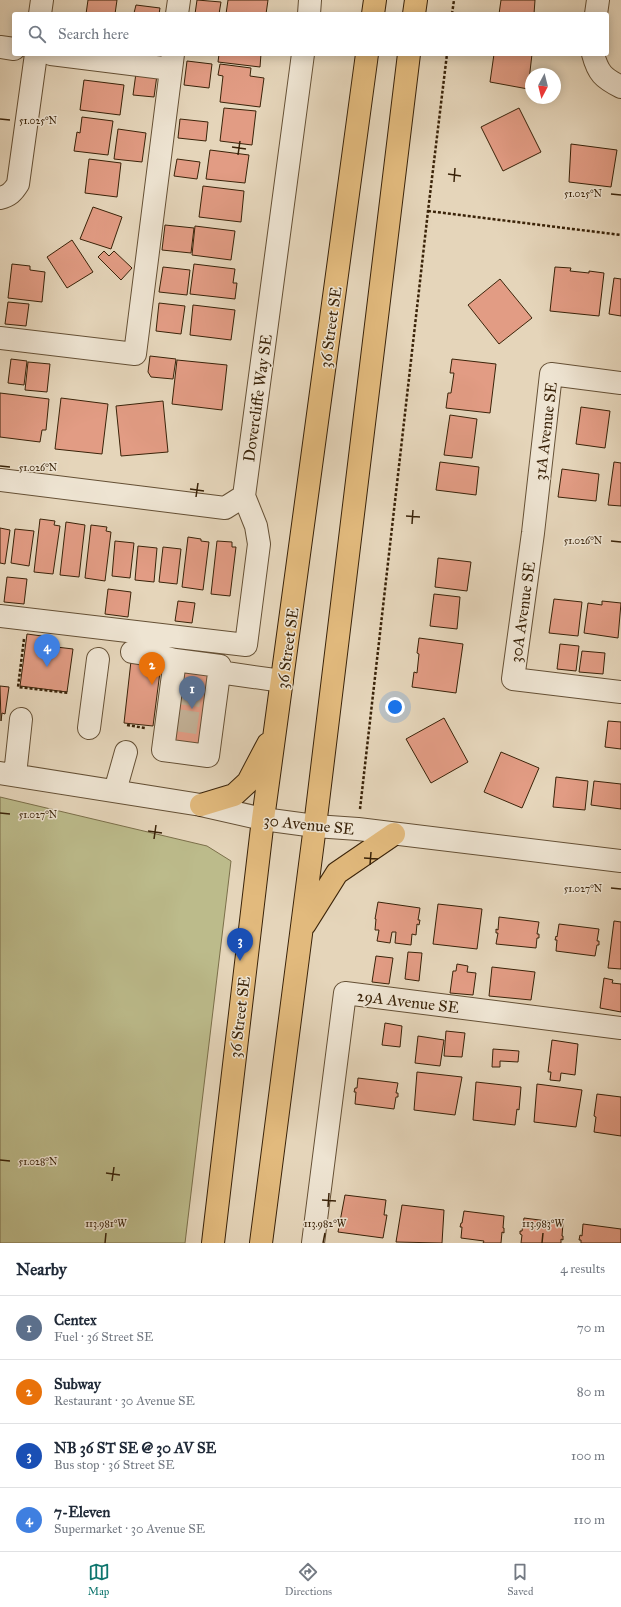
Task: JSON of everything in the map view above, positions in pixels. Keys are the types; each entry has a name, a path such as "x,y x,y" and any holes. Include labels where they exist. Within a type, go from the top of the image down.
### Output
{"main road":[{"path":"373,12 375,0"},
{"path":"414,12 416,0"},
{"name":"36 Street SE","path":"213,1243 263,819 367,56"},
{"path":"261,1243 315,826 409,56"},
{"path":"201,805 234,795 248,782 275,731"},
{"path":"302,930 337,873 394,834"}],"street":[{"path":"40,12 42,0"},
{"path":"177,12 179,0"},
{"path":"308,12 310,0"},
{"path":"596,12 598,0"},
{"path":"0,48 12,49"},
{"path":"0,198 6,197 14,191 18,184 36,56"},
{"path":"0,338 135,354 172,62 81,56"},
{"name":"Dovercliffe Way SE","path":"244,496 303,56"},
{"path":"593,56 596,68 607,79 621,86"},
{"name":"31A Avenue SE","path":"533,533 551,374 621,383"},
{"path":"0,480 224,508 244,496 256,526 259,544 246,645 0,616"},
{"name":"30A Avenue SE","path":"533,533 513,679 621,692"},
{"path":"132,652 220,666 212,698 208,724 208,756 163,750 172,720 175,693 175,660"},
{"path":"89,728 98,660"},
{"path":"219,672 282,681"},
{"path":"8,774 21,719"},
{"path":"115,791 126,752"},
{"name":"30 Avenue SE","path":"8,774 201,805 263,819 621,861"},
{"name":"29A Avenue SE","path":"313,1243 345,993 621,1028"}],"path":[{"path":"452,12 454,0"},
{"path":"358,829 447,56"},
{"path":"428,211 621,235"},
{"path":"25,633 18,687 69,693"}],"shaded area":[{"path":"0,797 207,846 231,861 185,1243 0,1243"}],"building":[{"path":"88,0 117,0 115,12 86,12"},
{"path":"197,0 221,2 219,12 195,12"},
{"path":"228,0 268,0 266,12 226,12"},
{"path":"501,0 535,0 534,12 499,12"},
{"path":"136,5 160,8 159,12 134,12"},
{"path":"219,56 261,56 260,67 218,62"},
{"path":"494,56 532,56 530,68 525,68 525,88 490,82"},
{"path":"187,61 212,64 209,88 184,85"},
{"path":"220,64 251,68 250,76 264,78 260,107 220,102 223,76 218,75"},
{"path":"136,73 157,75 154,97 133,95"},
{"path":"84,80 124,85 120,115 80,110"},
{"path":"224,108 256,111 252,145 220,141"},
{"path":"519,108 541,152 503,171 481,127"},
{"path":"82,117 113,121 108,155 74,151 77,132 80,133"},
{"path":"180,119 208,122 206,141 178,138"},
{"path":"118,129 146,133 142,162 114,159"},
{"path":"571,144 617,150 611,187 569,182"},
{"path":"210,150 249,155 245,183 206,179"},
{"path":"89,159 121,163 117,197 85,193"},
{"path":"177,159 200,162 197,179 174,176"},
{"path":"203,186 244,191 241,222 199,217"},
{"path":"93,207 122,217 111,249 80,239"},
{"path":"165,225 194,228 191,253 162,250"},
{"path":"195,226 235,231 231,260 192,255"},
{"path":"72,240 93,272 67,288 47,257"},
{"path":"104,251 109,256 114,251 132,268 121,280 98,257"},
{"path":"12,264 30,266 30,270 45,272 42,302 8,298"},
{"path":"194,264 235,269 233,283 237,283 235,299 190,294"},
{"path":"163,267 190,270 187,295 159,292"},
{"path":"555,267 571,268 570,271 604,273 599,316 550,311"},
{"path":"614,278 621,279 621,316 609,314"},
{"path":"500,279 532,318 499,344 468,305"},
{"path":"8,302 29,304 26,326 5,324"},
{"path":"159,303 185,306 181,334 156,331"},
{"path":"193,305 235,310 231,340 190,335"},
{"path":"150,356 176,359 173,379 151,377 148,372"},
{"path":"11,359 27,361 24,385 8,383"},
{"path":"452,359 496,364 490,413 446,408 448,393 451,393 454,373 450,373"},
{"path":"177,360 227,365 222,410 172,404"},
{"path":"28,362 50,364 47,392 25,390"},
{"path":"0,393 49,399 46,430 42,430 40,442 0,437"},
{"path":"61,398 108,404 102,454 55,449"},
{"path":"163,401 168,452 121,456 116,406"},
{"path":"581,407 610,411 605,448 576,444"},
{"path":"450,415 477,419 472,458 444,455"},
{"path":"440,462 479,467 476,495 436,490"},
{"path":"614,462 621,463 621,506 608,505"},
{"path":"562,469 599,474 596,501 558,497"},
{"path":"40,519 55,521 54,525 60,526 53,574 34,572"},
{"path":"66,522 85,525 79,577 60,575"},
{"path":"91,525 107,527 106,531 111,532 105,581 85,578"},
{"path":"0,528 10,530 5,564 0,563"},
{"path":"15,529 34,531 29,566 11,563"},
{"path":"188,537 209,542 203,590 182,587"},
{"path":"115,541 134,543 130,578 112,576"},
{"path":"217,541 232,542 232,547 236,547 230,596 211,594"},
{"path":"138,546 157,548 154,582 135,580"},
{"path":"163,547 181,549 177,584 159,582"},
{"path":"438,558 471,562 467,591 435,587"},
{"path":"7,577 27,579 24,604 4,602"},
{"path":"108,589 131,592 128,617 105,614"},
{"path":"434,594 460,597 457,629 430,626"},
{"path":"554,599 582,602 578,636 549,633"},
{"path":"178,601 195,603 192,623 175,621"},
{"path":"602,601 621,603 618,638 584,633 588,603 602,605"},
{"path":"27,634 42,636 40,645 73,649 67,692 20,686"},
{"path":"419,638 463,644 456,693 412,687 414,672 417,673"},
{"path":"560,644 579,646 576,671 557,669"},
{"path":"582,651 605,653 603,674 579,672"},
{"path":"131,661 161,664 153,726 124,723"},
{"path":"183,667 211,671 202,745 173,742"},
{"path":"0,686 9,687 5,714 2,713 1,721"},
{"path":"444,718 468,762 431,783 406,739"},
{"path":"608,721 621,722 621,749 605,747"},
{"path":"501,752 539,768 522,808 484,792"},
{"path":"556,777 588,781 585,810 553,807"},
{"path":"594,781 621,784 621,809 591,805"},
{"path":"378,902 420,908 418,920 420,920 419,925 417,924 416,935 412,934 411,945 395,943 396,932 392,932 390,943 377,941 379,930 375,930 375,919"},
{"path":"438,904 482,909 477,949 433,944"},
{"path":"499,917 539,922 537,934 539,934 539,938 537,938 536,948 496,944 498,933 496,933 496,929 498,930"},
{"path":"614,921 621,922 621,969 608,968"},
{"path":"559,924 599,929 597,941 599,941 599,945 597,945 595,956 556,951 557,940 555,940 556,936 557,937"},
{"path":"408,952 422,953 419,981 405,979"},
{"path":"376,956 393,958 389,984 372,982"},
{"path":"457,964 468,966 467,972 476,973 473,995 450,993 453,971 456,971"},
{"path":"492,967 535,972 531,1000 489,996"},
{"path":"604,978 613,980 612,983 621,984 621,1012 600,1008"},
{"path":"385,1023 402,1026 400,1047 382,1045"},
{"path":"446,1031 465,1033 462,1057 444,1056"},
{"path":"418,1036 444,1040 440,1066 415,1063"},
{"path":"552,1040 578,1044 575,1075 561,1073 560,1081 550,1080 551,1072 548,1072"},
{"path":"493,1049 519,1051 518,1062 500,1061 500,1067 492,1067"},
{"path":"417,1072 462,1077 455,1115 414,1110"},
{"path":"358,1078 398,1083 396,1093 398,1093 398,1097 396,1097 394,1109 355,1104 356,1092 354,1092 355,1088 357,1088"},
{"path":"476,1082 521,1087 519,1110 517,1109 515,1125 473,1120"},
{"path":"537,1084 582,1090 576,1127 534,1122"},
{"path":"597,1094 621,1097 621,1136 594,1132 596,1117 594,1116"},
{"path":"345,1195 386,1200 384,1215 387,1215 383,1238 338,1232"},
{"path":"402,1205 444,1210 442,1243 396,1242"},
{"path":"464,1211 504,1216 504,1233 502,1232 501,1243 483,1243 484,1241 461,1238 462,1227 460,1227"},
{"path":"524,1218 563,1223 563,1240 561,1239 561,1243 521,1243 522,1235 520,1234 520,1231 522,1231"},
{"path":"583,1224 621,1229 621,1243 581,1243 581,1240 579,1240 580,1235 582,1236"}],"tunnel":[{"path":"179,693 208,697"},
{"path":"176,720 204,724"}],"place":[{"name":"7-Eleven","path":"47,667"},
{"name":"Subway","path":"152,685"},
{"name":"Centex","path":"192,709"},
{"name":"NB 36 ST SE @ 30 AV SE","path":"240,961"}]}
